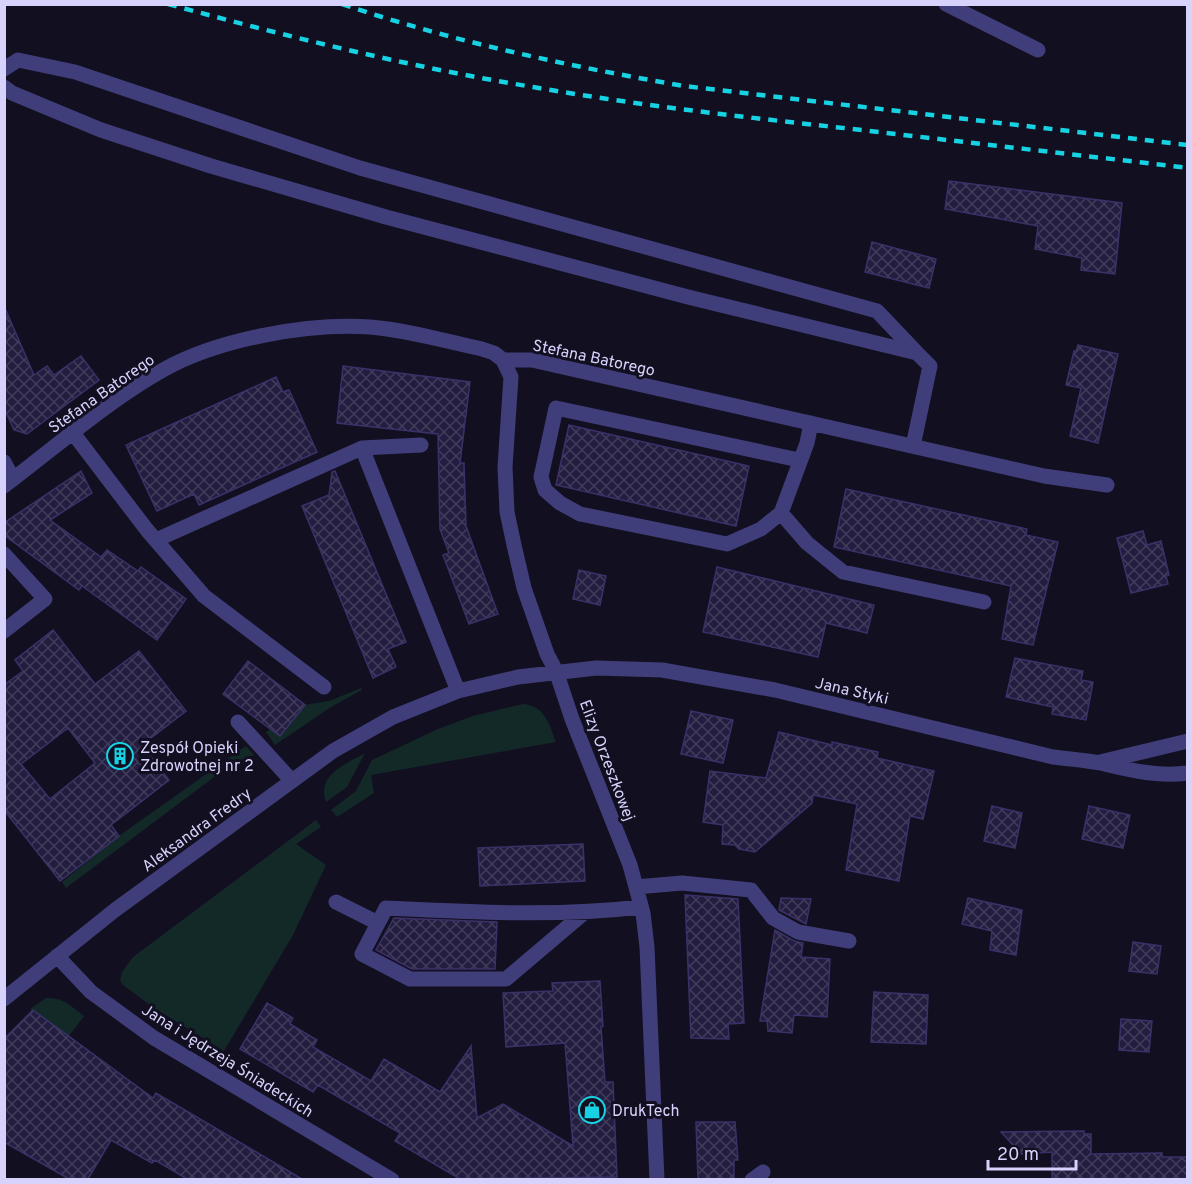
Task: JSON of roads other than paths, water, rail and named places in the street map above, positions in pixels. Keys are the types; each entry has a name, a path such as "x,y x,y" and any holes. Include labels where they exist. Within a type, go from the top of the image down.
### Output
{"street":[{"path":"946,4 1038,50"},
{"path":"4,69 18,60 75,72 360,168 877,311 930,366 913,446"},
{"path":"4,87 12,93 101,130 211,166 375,214 688,297 917,353"},
{"name":"Stefana Batorego","path":"9,483 73,433 163,370 194,356 274,334 339,326 372,327 482,349 494,353 503,360 532,360 1044,476 1107,485"},
{"name":"Elizy Orzeszkowej","path":"503,360 511,377 505,467 507,512 524,588 547,654 556,671 572,719 630,865 641,907 647,947 657,1179"},
{"path":"799,460 556,408 541,477 545,490 560,503 580,514 726,544 761,529 781,513 807,443 811,423"},
{"path":"73,433 156,540 204,596 324,687"},
{"path":"156,540 362,448 421,445"},
{"path":"362,448 458,692"},
{"path":"4,462 9,483"},
{"path":"781,513 807,543 843,572 984,602"},
{"path":"4,554 45,598 4,631"},
{"name":"Aleksandra Fredry","path":"4,999 115,910 333,751 393,717 458,692 518,677 596,668"},
{"name":"Jana Styki","path":"596,668 652,669 712,678 775,690 1053,757 1097,763 1139,773 1169,775 1188,773"},
{"path":"238,722 292,781"},
{"name":"Jana Styki","path":"1097,763 1188,741"},
{"path":"636,887 682,884 751,890 773,918 798,932 849,940"},
{"path":"336,902 378,923"},
{"path":"585,912 506,979 410,979 362,954 386,908 508,914 585,912 641,907"},
{"name":"Jana i Jędrzeja Śniadeckich","path":"57,956 91,992 154,1038 392,1179"}],"railway":[{"path":"168,4 395,61 574,94 738,116 1188,168"},
{"path":"342,4 426,30 512,52 684,86 1188,145"}],"place":[{"name":"Zespół Opieki Zdrowotnej nr 2","path":"120,756"},
{"name":"DrukTech","path":"592,1110"}]}
